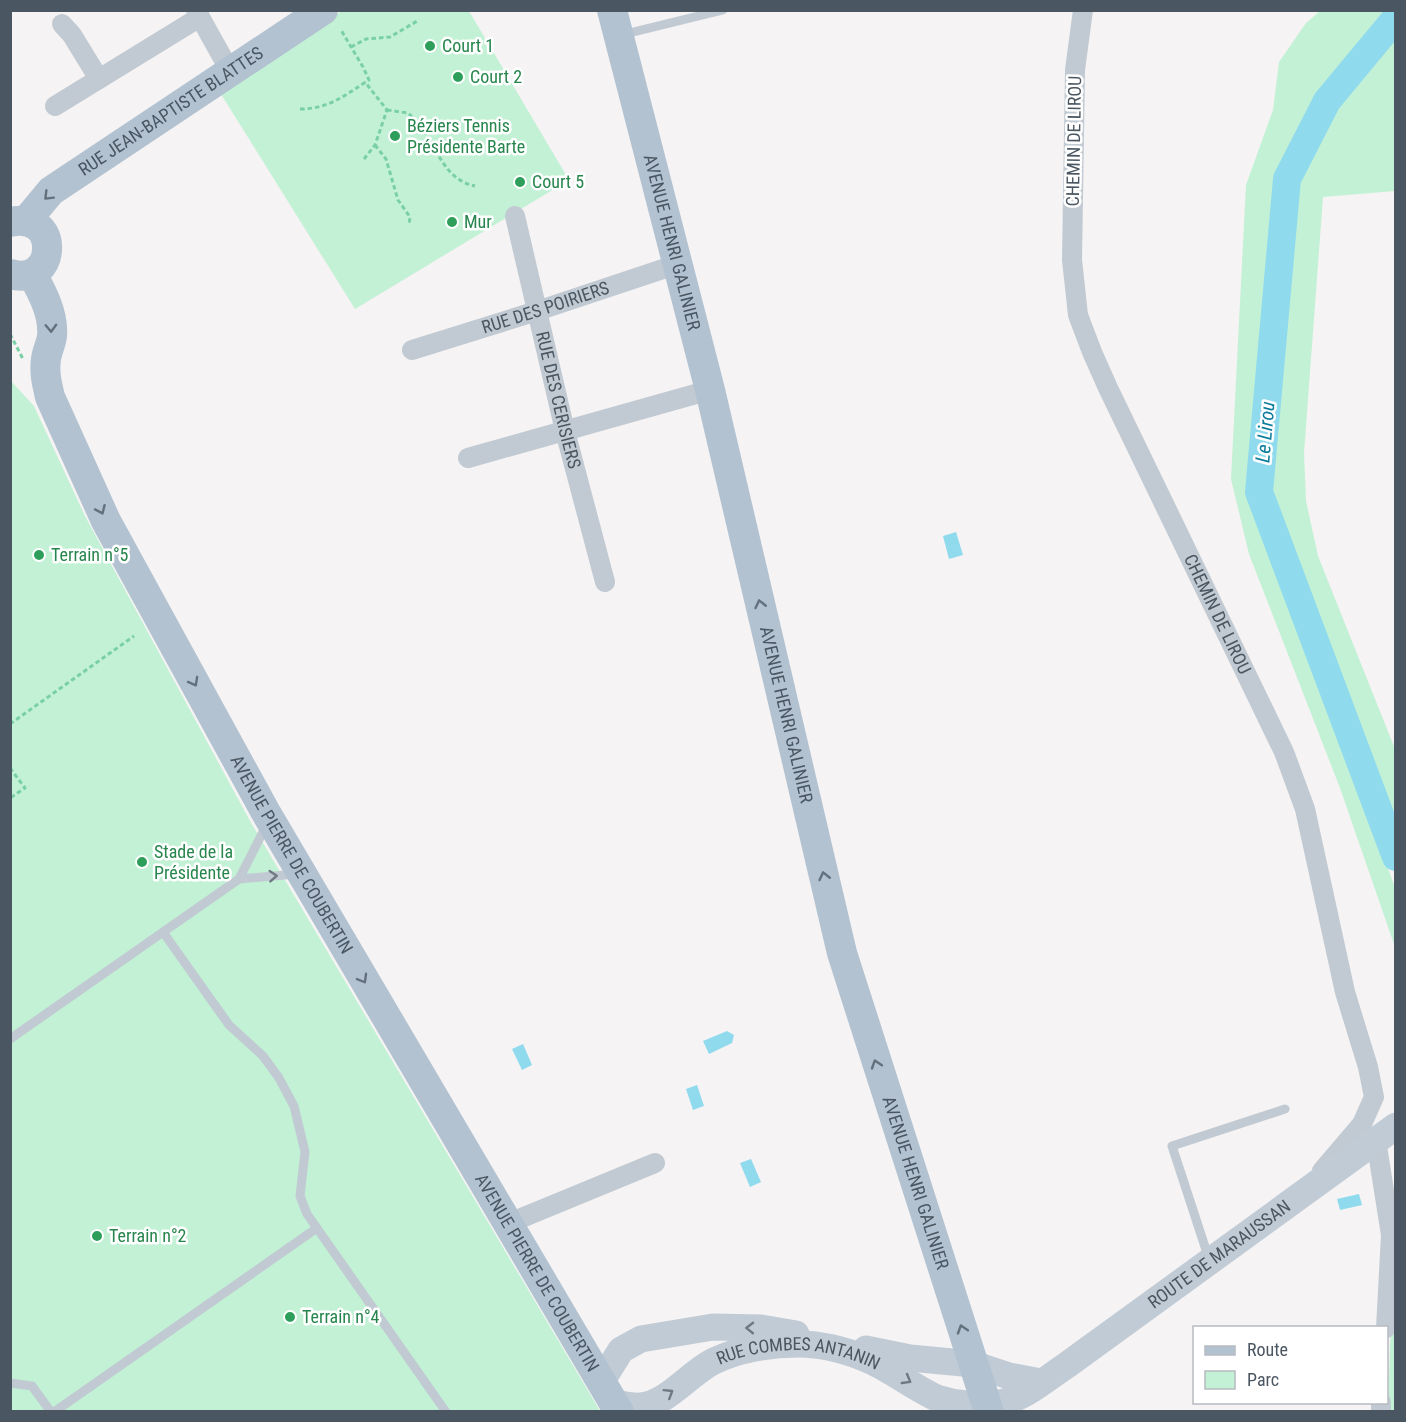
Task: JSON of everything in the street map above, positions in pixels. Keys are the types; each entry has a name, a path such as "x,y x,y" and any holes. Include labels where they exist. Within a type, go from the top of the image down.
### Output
{"main road":[{"name":"RUE JEAN-BAPTISTE BLATTES","path":"18,221 51,191 230,71 332,20"},
{"name":"AVENUE HENRI GALINIER","path":"615,23 710,390 842,954 987,1408"},
{"path":"17,276 45,262 48,245 41,229 18,221"},
{"name":"AVENUE PIERRE DE COUBERTIN","path":"17,276 43,293 51,316 52,335 46,359 45,378 50,397 106,521 270,819 611,1399"},
{"name":"ROUTE DE MARAUSSAN","path":"987,1408 1029,1391 1067,1365 1386,1133"},
{"name":"RUE COMBES ANTANIN","path":"973,1364 910,1358 824,1338 761,1328 713,1327 641,1338 621,1350 611,1399 642,1406 677,1388 713,1361 739,1352 769,1346 800,1344 837,1350 869,1360 937,1397 987,1408"},
{"path":"973,1364 1008,1376 1041,1382"}],"street":[{"name":"CHEMIN DE LIROU","path":"1083,10 1076,70 1073,174 1072,260 1078,315 1108,388 1284,752 1305,809 1345,992 1368,1068 1374,1097 1362,1125 1300,1196"},
{"path":"55,106 198,14 230,71"},
{"path":"62,24 72,35 99,79"},
{"name":"RUE DES CERISIERS","path":"515,216 566,431 605,582"},
{"name":"RUE DES POIRIERS","path":"412,350 678,264"},
{"path":"468,458 710,390"},
{"path":"1386,1133 1391,1235 1386,1326"},
{"path":"507,1224 655,1163"}],"lane":[{"path":"615,23 723,10"},
{"path":"10,1039 239,879 270,819"},
{"path":"239,879 302,874"},
{"path":"163,932 229,1025 263,1056 279,1078 294,1106 305,1152 300,1196 307,1214 446,1412"},
{"path":"1209,1261 1172,1146 1285,1109"},
{"path":"10,1383 32,1386 52,1412 317,1228"}],"path":[{"path":"300,110 316,109 331,104 369,80 351,47 332,20"},
{"path":"351,47 366,39 390,37 419,20"},
{"path":"365,82 387,110 408,113 422,128 444,166 456,179 475,186"},
{"path":"364,159 375,145 387,110"},
{"path":"375,145 386,159 399,200 410,217 409,225"},
{"path":"10,724 134,636"},
{"path":"10,768 25,788 10,798"}],"green space":[{"name":"Béziers Tennis Présidente Barte","path":"342,11 469,11 569,180 355,309 219,91"},
{"path":"1320,11 1395,11 1395,191 1323,197 1304,453 1306,501 1318,556 1395,749 1395,840 1380,800 1366,805 1395,888 1395,947 1340,788 1249,554 1231,479 1246,185 1273,110 1279,62 1306,23"},
{"name":"Stade de la Présidente","path":"11,381 34,406 85,516 250,821 600,1411 11,1411"},
{"path":"1395,1291 1395,1411 1388,1412 1390,1344"}],"water":[{"path":"956,532 963,555 949,559 943,536"},
{"path":"727,1031 734,1035 732,1043 709,1054 703,1041"},
{"path":"523,1044 532,1065 522,1070 512,1049"},
{"path":"697,1085 704,1106 693,1110 686,1089"},
{"path":"751,1159 761,1182 750,1187 740,1163"},
{"path":"1359,1194 1362,1205 1340,1210 1337,1199"}],"waterway":[{"name":"Le Lirou","path":"1396,18 1327,101 1287,179 1259,492 1396,857"}],"place":[{"name":"Court 1","path":"430,46"},
{"name":"Court 2","path":"458,77"},
{"name":"Béziers Tennis Présidente Barte","path":"395,136"},
{"name":"Court 5","path":"520,182"},
{"name":"Mur","path":"452,222"},
{"name":"Terrain n°5","path":"39,555"},
{"name":"Stade de la Présidente","path":"142,862"},
{"name":"Terrain n°2","path":"97,1236"},
{"name":"Terrain n°4","path":"290,1317"}]}
